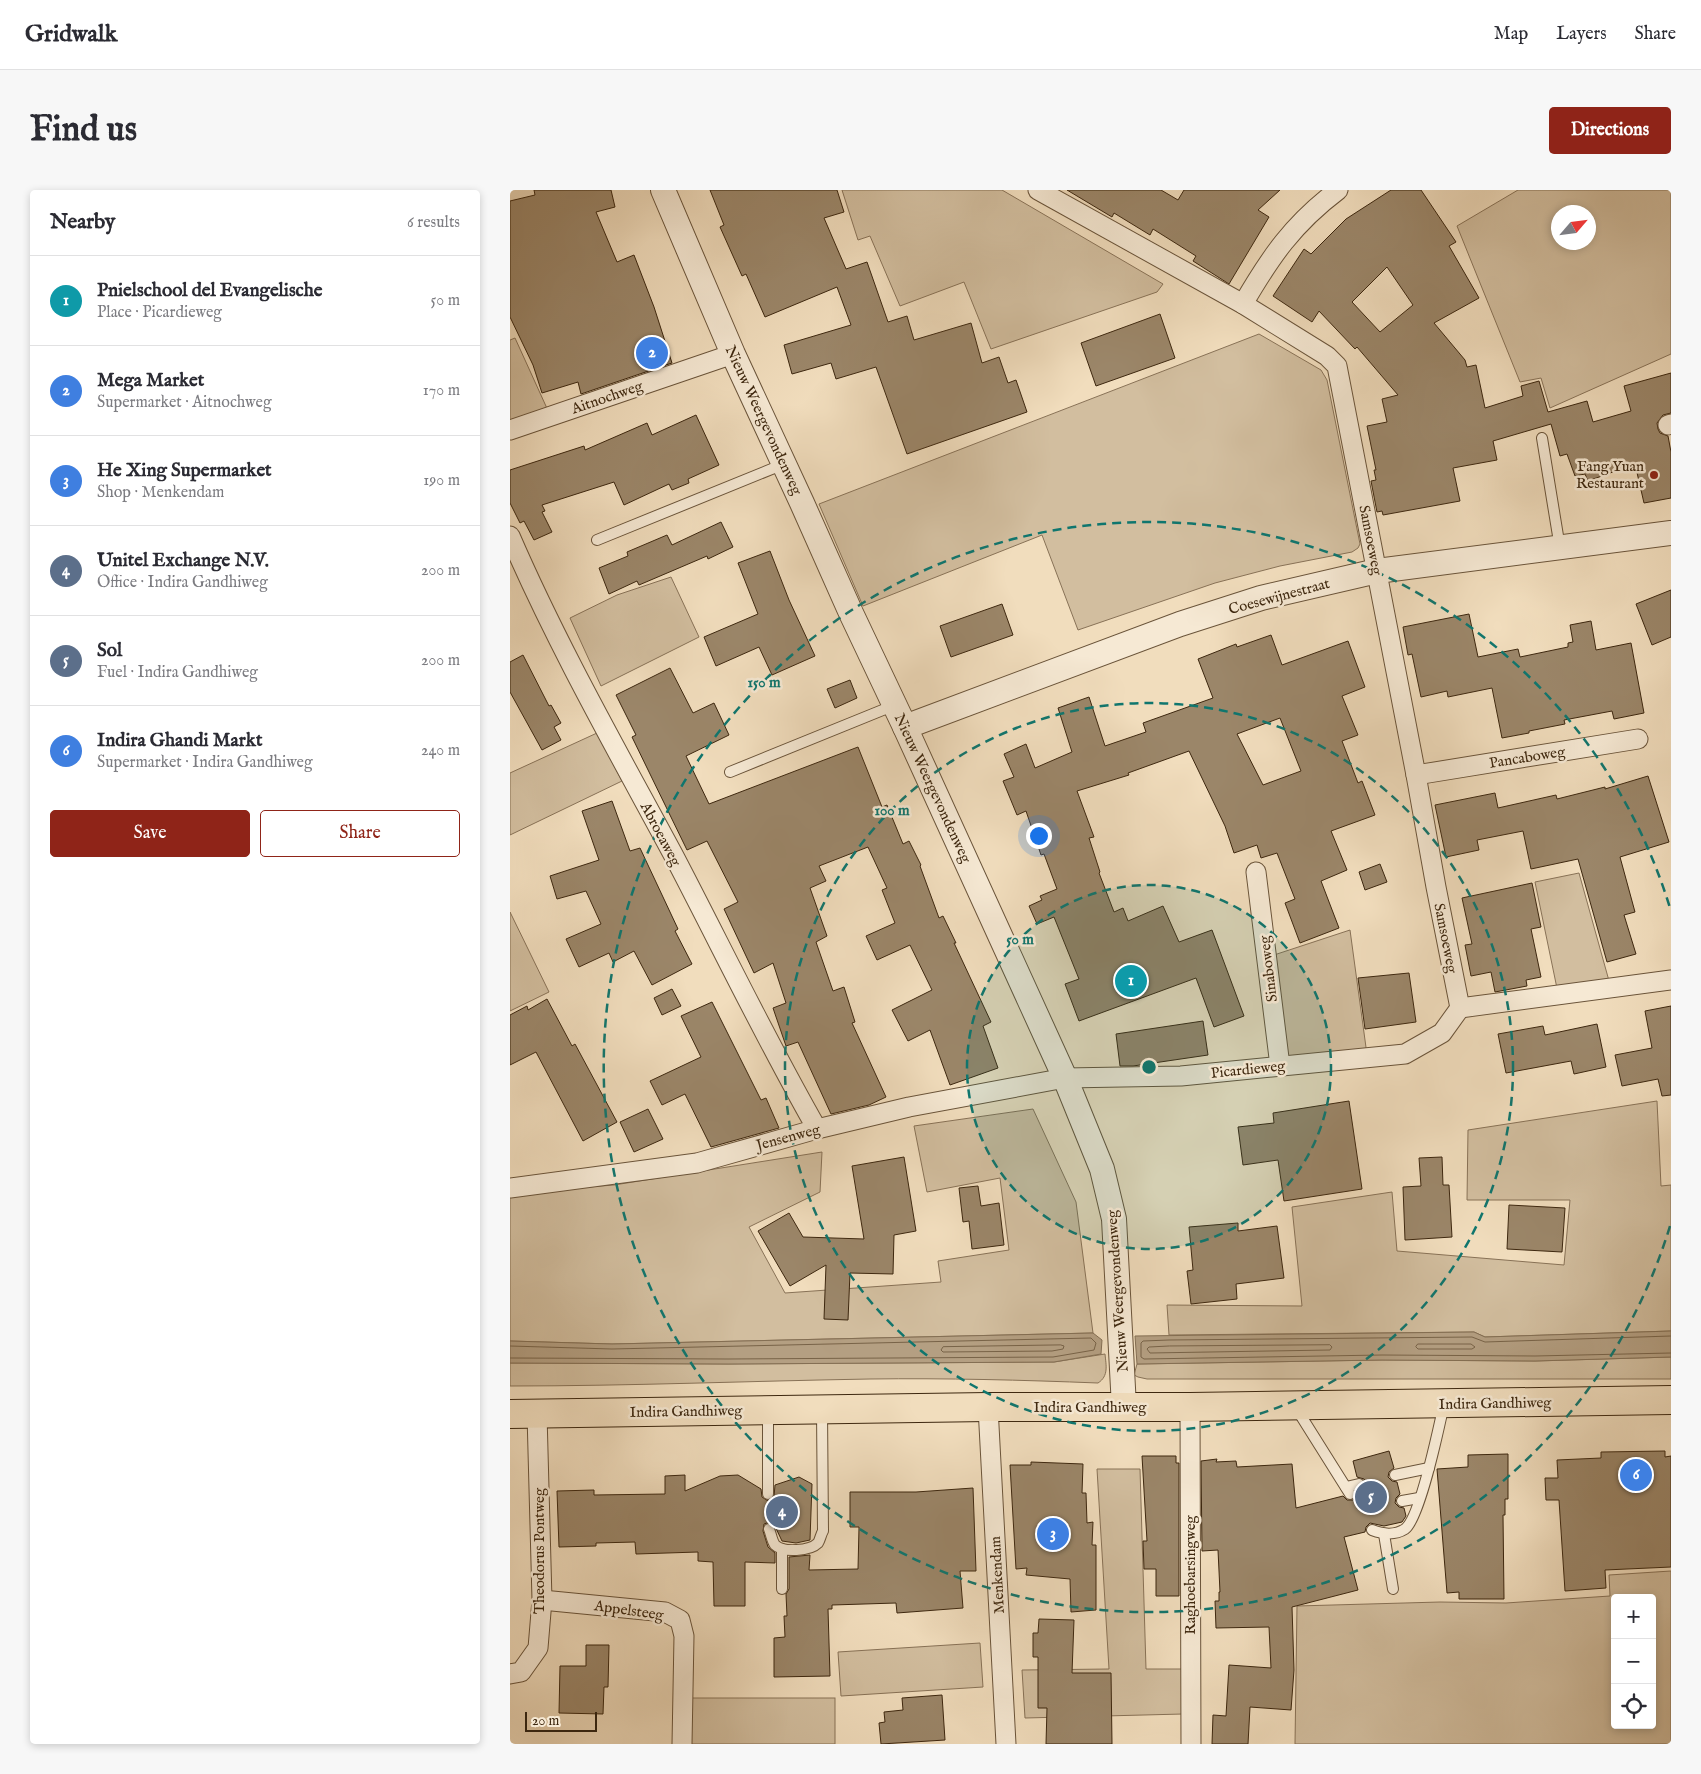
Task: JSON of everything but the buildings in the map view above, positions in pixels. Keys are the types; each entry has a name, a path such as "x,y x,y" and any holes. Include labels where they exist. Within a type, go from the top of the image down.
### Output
{"main road":[{"name":"Indira Gandhiweg","path":"510,1414 988,1406 1123,1394 1190,1407 1671,1400"}],"street":[{"name":"Nieuw Weergevondenweg","path":"663,190 732,354 784,464 850,613 905,727 1064,1078 1102,1170 1114,1219 1123,1394"},
{"path":"1243,304 1266,264 1281,244 1300,223 1338,190"},
{"name":"Samsoeweg","path":"1045,192 1243,304 1327,356 1337,366 1460,1008"},
{"name":"Aitnochweg","path":"510,430 732,354"},
{"name":"Coesewijnestraat","path":"905,727 1180,624 1261,598 1377,571 1671,533"},
{"name":"Abroeaweg","path":"510,536 563,649 701,909 755,1016 817,1129"},
{"name":"Pancaboweg","path":"1416,775 1638,739"},
{"name":"Sinaboweg","path":"1256,872 1280,1066"},
{"path":"1460,1008 1671,980"},
{"name":"Picardieweg","path":"1064,1078 1181,1076 1405,1054 1442,1033 1460,1008"},
{"name":"Jensenweg","path":"510,1188 697,1163 817,1129 909,1107 1064,1078"},
{"name":"Menkendam","path":"988,1406 1006,1744"},
{"name":"Raghoebarsingweg","path":"1190,1407 1191,1744"},
{"name":"Theodorus Pontweg","path":"510,1674 521,1672 538,1648 542,1600 537,1414"},
{"name":"Appelsteeg","path":"542,1600 665,1612 680,1620 684,1636 682,1744"}],"lane":[{"path":"1542,438 1560,548"},
{"path":"597,540 784,464"},
{"path":"730,772 895,705"},
{"path":"1372,1530 1384,1534 1396,1533 1406,1528 1412,1520 1429,1468 1445,1404"},
{"path":"1295,1406 1348,1490 1359,1484"},
{"path":"769,1529 775,1544 782,1549 806,1550 818,1543 823,1531 822,1409"},
{"path":"768,1410 768,1494"},
{"path":"1395,1475 1429,1468"},
{"path":"1402,1501 1419,1498"},
{"path":"1384,1534 1393,1589"},
{"path":"782,1549 782,1589"}],"shaded area":[{"path":"842,190 1002,190 1163,284 1157,292 991,349 964,282 900,306 870,236 858,240"},
{"path":"1518,190 1671,190 1671,354 1550,408 1541,378 1520,382 1457,226"},
{"path":"1259,334 1321,370 1327,380 1360,544 1358,548 1352,552 1280,566 1215,583 1078,630 1042,535 863,606 819,504"},
{"path":"515,338 550,415 510,428 510,340"},
{"path":"671,577 699,637 601,686 570,618 617,595"},
{"path":"597,733 622,781 510,835 510,773"},
{"path":"1579,873 1611,988 1559,998 1535,882"},
{"path":"510,912 549,992 510,1011"},
{"path":"1350,930 1368,1062 1286,1065 1274,955"},
{"path":"1657,1101 1661,1186 1671,1185 1671,1331 1485,1337 1474,1332 1169,1335 1167,1305 1302,1306 1292,1207 1392,1192 1397,1251 1564,1265 1570,1200 1467,1200 1468,1130"},
{"path":"1033,1109 1076,1202 1093,1333 612,1344 510,1341 510,1193 614,1185 822,1152 820,1192 749,1227 785,1293 941,1282 938,1261 1009,1250 1000,1178 927,1192 914,1126"},
{"path":"1105,1354 1105,1374 1098,1383 898,1379 510,1386 510,1363 1054,1362"},
{"path":"1671,1357 1671,1379 1147,1379 1134,1375 1137,1364 1382,1360 1535,1361"},
{"path":"1097,1469 1140,1469 1146,1669 1182,1669 1183,1714 1025,1718 1022,1670 1109,1669"},
{"path":"1671,1571 1671,1744 1295,1744 1297,1606 1440,1602 1506,1603 1610,1596 1609,1575"},
{"path":"980,1643 983,1687 841,1696 838,1652"},
{"path":"688,1698 835,1698 835,1744 688,1744"}],"water":[{"path":"1671,1331 1671,1357 1535,1361 1382,1360 1137,1364 1135,1336 1474,1332 1485,1337"},
{"path":"1093,1333 1102,1340 1101,1354 1054,1362 510,1363 510,1341 612,1344"}],"place":[{"name":"Mega Market","path":"652,353"},
{"name":"Fang Yuan Restaurant","path":"1654,475"},
{"name":"Pnielschool del Evangelische","path":"1131,981"},
{"name":"Indira Ghandi Markt","path":"1636,1475"},
{"name":"Sol","path":"1371,1497"},
{"name":"Unitel Exchange N.V.","path":"782,1512"},
{"name":"He Xing Supermarket","path":"1053,1534"}]}
